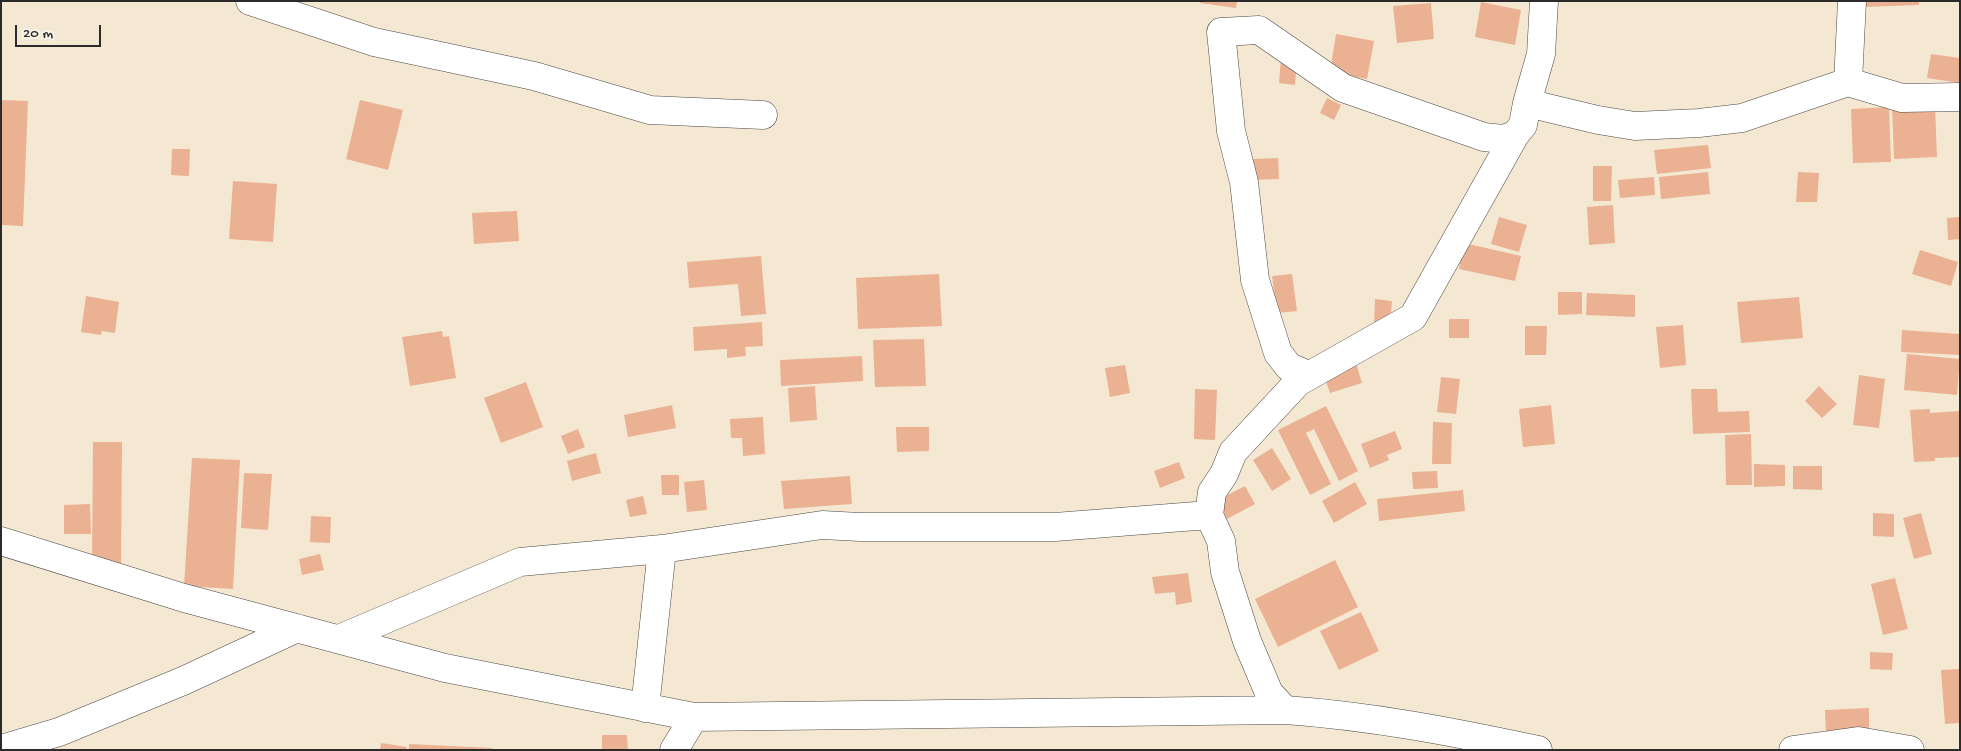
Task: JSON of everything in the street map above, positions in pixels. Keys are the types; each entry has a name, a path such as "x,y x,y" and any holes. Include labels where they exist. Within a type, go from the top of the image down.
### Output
{"street":[{"path":"250,1 374,42 534,76 650,110 763,115"},
{"path":"1285,710 1269,692 1247,641 1225,572 1221,541 1209,515 1212,492 1224,474 1234,452 1298,382 1413,317 1515,135 1523,125 1527,102 1541,54 1544,1"},
{"path":"1848,82 1852,1"},
{"path":"1298,382 1301,372 1289,367 1278,353 1255,280 1244,182 1230,131 1221,32 1259,30 1344,88 1484,137 1503,139 1515,135"},
{"path":"1527,102 1598,120 1635,126 1699,123 1742,118 1848,82 1902,98 1960,97"},
{"path":"339,639 520,562 662,549 822,525 860,527 1055,527 1209,515"},
{"path":"1,541 184,598 445,668 694,717 1285,710 1332,713 1435,728 1538,750"},
{"path":"645,708 662,549"},
{"path":"1,749 59,732 183,681 297,628"},
{"path":"674,750 694,717"},
{"path":"1793,750 1858,741 1910,750"}],"building":[{"path":"1200,1 1237,1 1236,8 1200,3"},
{"path":"1865,1 1919,1 1919,5 1865,7"},
{"path":"1481,2 1521,10 1515,45 1475,37"},
{"path":"1431,3 1434,39 1397,43 1393,6"},
{"path":"1336,34 1374,41 1367,79 1330,72"},
{"path":"1931,54 1960,58 1960,83 1927,78"},
{"path":"1281,57 1297,58 1295,85 1279,83"},
{"path":"1327,98 1341,105 1334,120 1320,113"},
{"path":"1,100 28,101 23,226 1,225"},
{"path":"360,100 403,110 388,170 346,159"},
{"path":"1935,104 1937,157 1894,159 1892,105"},
{"path":"1889,107 1891,162 1853,163 1851,109"},
{"path":"1708,145 1711,168 1657,174 1654,150"},
{"path":"172,149 190,149 189,176 171,175"},
{"path":"1278,158 1279,179 1253,180 1252,159"},
{"path":"1593,166 1612,166 1611,201 1593,201"},
{"path":"1708,172 1710,194 1661,199 1659,177"},
{"path":"1798,172 1819,173 1817,202 1796,202"},
{"path":"1654,177 1655,195 1620,198 1618,180"},
{"path":"233,181 277,184 273,242 229,239"},
{"path":"1613,205 1615,243 1589,245 1587,207"},
{"path":"517,211 519,241 474,244 472,213"},
{"path":"1499,217 1527,225 1519,252 1491,244"},
{"path":"1960,217 1960,239 1948,240 1947,218"},
{"path":"1464,243 1521,256 1515,281 1459,269"},
{"path":"1920,250 1958,262 1951,286 1912,274"},
{"path":"761,256 766,314 741,316 738,284 689,288 687,262"},
{"path":"939,274 942,326 858,329 856,278"},
{"path":"1292,274 1297,311 1277,313 1272,276"},
{"path":"1558,292 1582,292 1582,314 1558,315"},
{"path":"1587,293 1635,295 1635,317 1586,315"},
{"path":"86,296 119,302 115,333 102,331 101,335 81,332"},
{"path":"1799,297 1803,338 1741,343 1737,302"},
{"path":"1375,299 1392,301 1390,325 1374,324"},
{"path":"1449,319 1469,319 1469,338 1449,338"},
{"path":"762,322 763,346 745,347 746,356 727,358 727,349 694,351 693,327"},
{"path":"1683,325 1686,365 1660,368 1656,327"},
{"path":"1525,326 1547,326 1546,355 1525,355"},
{"path":"1902,330 1960,334 1960,355 1901,352"},
{"path":"442,331 443,337 449,336 456,378 410,386 402,337"},
{"path":"924,339 926,386 875,387 873,340"},
{"path":"1907,354 1960,359 1957,395 1904,390"},
{"path":"862,356 863,381 781,386 780,360"},
{"path":"1356,363 1362,383 1330,393 1323,373"},
{"path":"1125,365 1130,393 1110,397 1105,368"},
{"path":"1859,375 1885,379 1879,428 1853,425"},
{"path":"1441,377 1460,379 1456,414 1437,412"},
{"path":"526,382 543,427 501,443 484,398"},
{"path":"815,386 817,420 790,422 788,388"},
{"path":"1819,386 1837,404 1822,418 1805,401"},
{"path":"1195,389 1217,390 1215,440 1194,439"},
{"path":"1691,389 1717,389 1718,412 1749,411 1750,432 1693,434"},
{"path":"672,405 676,428 628,437 624,415"},
{"path":"1551,405 1555,444 1523,447 1519,409"},
{"path":"1326,406 1358,471 1339,481 1314,429 1306,433 1331,484 1310,495 1278,430"},
{"path":"1930,409 1930,413 1960,411 1960,457 1935,458 1935,461 1914,462 1910,410"},
{"path":"763,417 765,454 743,456 742,438 731,438 730,419"},
{"path":"1433,422 1452,423 1451,464 1432,464"},
{"path":"896,427 929,427 929,451 897,452"},
{"path":"578,429 585,447 568,454 561,436"},
{"path":"1395,431 1402,449 1387,455 1389,460 1370,468 1361,444"},
{"path":"1751,434 1752,485 1726,485 1725,435"},
{"path":"93,442 122,442 121,563 92,563"},
{"path":"1272,448 1291,479 1272,491 1253,460"},
{"path":"596,453 601,473 572,481 567,461"},
{"path":"192,458 240,460 233,589 184,586"},
{"path":"1179,462 1185,478 1160,488 1154,471"},
{"path":"1754,464 1785,465 1785,486 1754,487"},
{"path":"1793,466 1822,466 1822,490 1793,489"},
{"path":"1437,471 1438,488 1413,489 1412,472"},
{"path":"244,473 272,474 268,530 241,528"},
{"path":"661,475 679,475 679,495 662,495"},
{"path":"850,476 852,504 784,509 781,481"},
{"path":"704,480 707,510 687,512 684,482"},
{"path":"1355,482 1367,504 1334,523 1322,501"},
{"path":"1245,486 1255,504 1227,519 1218,500"},
{"path":"1463,490 1465,511 1379,521 1377,499"},
{"path":"643,496 647,514 630,517 626,500"},
{"path":"90,504 91,534 64,534 64,505"},
{"path":"1873,513 1894,514 1894,537 1873,536"},
{"path":"1921,513 1932,554 1914,559 1903,518"},
{"path":"311,516 331,517 330,543 310,542"},
{"path":"320,554 324,570 302,575 299,559"},
{"path":"1335,560 1358,607 1278,647 1255,599"},
{"path":"1188,573 1192,602 1176,605 1175,592 1155,594 1152,577"},
{"path":"1895,578 1908,629 1883,635 1871,584"},
{"path":"1361,612 1379,651 1339,670 1320,631"},
{"path":"1870,652 1893,653 1892,670 1870,669"},
{"path":"1960,669 1960,723 1945,724 1941,670"},
{"path":"1869,708 1869,734 1826,735 1825,710"},
{"path":"602,735 627,735 628,750 602,750"},
{"path":"381,743 407,747 406,750 380,750"},
{"path":"409,744 492,748 492,750 409,750"}]}
